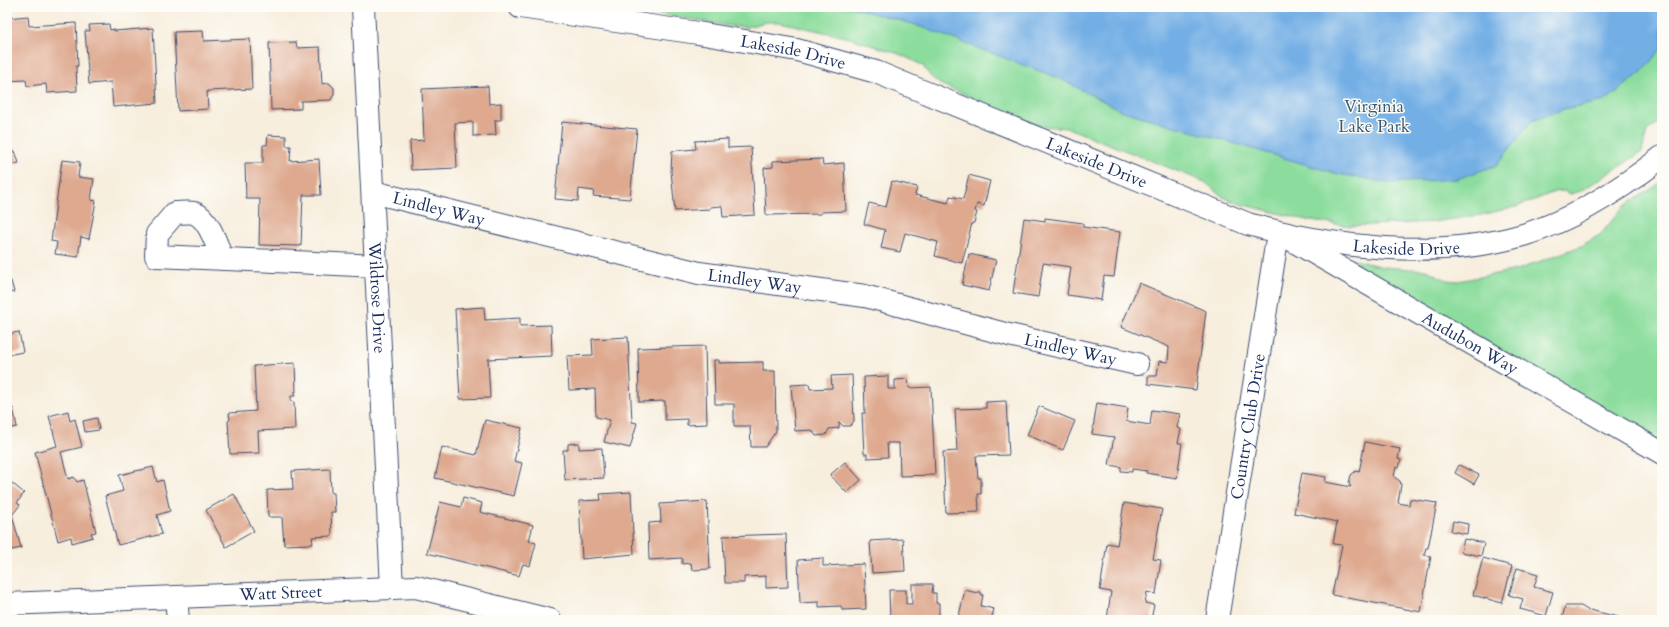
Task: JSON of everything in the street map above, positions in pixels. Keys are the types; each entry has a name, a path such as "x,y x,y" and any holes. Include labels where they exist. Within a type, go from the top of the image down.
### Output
{"street":[{"name":"Wildrose Drive","path":"363,7 392,588"},
{"name":"Lakeside Drive","path":"520,7 752,42 797,50 839,61 876,72 1215,212 1278,233 1334,242 1385,248 1428,249 1488,244 1524,235 1560,221 1600,200 1662,157"},
{"name":"Lindley Way","path":"373,192 699,273 865,296 1009,335 1137,364"},
{"name":"Audubon Way","path":"1278,233 1662,453"},
{"name":"Country Club Drive","path":"1217,620 1278,233"},
{"path":"222,259 376,266"},
{"name":"Watt Street","path":"7,604 416,587 550,620"},
{"path":"176,597 178,620"}],"green space":[{"name":"Virginia Lake Park","path":"630,7 1662,7 1662,119 1647,131 1642,152 1581,191 1571,194 1564,191 1557,191 1516,207 1481,215 1433,222 1351,226 1311,221 1240,204 1223,197 1205,182 1068,128 1039,126 1025,121 940,84 931,77 922,65 899,54 850,38 780,22 766,22 747,27 730,26 631,9"},
{"path":"1662,182 1662,445 1350,261 1351,259 1383,267 1426,270 1446,280 1458,281 1517,270 1581,246 1601,234 1623,207"}],"water":[{"name":"Virginia Lake Park","path":"851,7 1662,7 1662,48 1642,72 1605,101 1564,109 1532,120 1497,165 1457,179 1390,183 1338,174 1120,110 1061,79 913,24"}],"building":[{"path":"28,16 29,26 76,23 78,66 76,66 77,91 47,93 46,84 27,86 26,80 7,81 7,18"},
{"path":"109,24 110,30 114,29 114,31 153,28 157,103 113,107 111,82 89,84 85,31 90,31 89,25"},
{"path":"203,31 204,41 250,39 252,89 207,91 208,109 178,111 174,32"},
{"path":"296,42 297,48 320,47 322,84 329,83 334,88 334,94 331,100 301,101 301,109 271,110 269,43"},
{"path":"488,86 489,104 501,103 501,120 495,120 496,135 473,136 473,122 455,123 457,168 411,170 410,141 424,140 422,89"},
{"path":"562,122 637,129 630,199 593,196 594,191 579,189 578,201 555,199"},
{"path":"268,135 286,136 286,146 291,146 290,161 319,159 321,195 303,195 301,246 259,245 260,199 246,199 245,163 263,163 263,145 267,145"},
{"path":"728,139 728,148 751,147 755,215 723,217 722,206 710,207 710,209 675,211 671,171 672,151 696,149 695,141"},
{"path":"15,151 19,163 7,166 7,154"},
{"path":"822,159 823,165 844,163 846,211 821,212 821,214 766,215 764,168 773,167 773,161"},
{"path":"62,160 80,162 78,177 94,179 91,200 96,201 89,239 81,237 78,257 55,254 57,242 51,241"},
{"path":"969,175 990,181 984,206 977,204 975,211 977,212 974,223 972,223 962,263 935,256 938,242 905,233 900,252 881,248 885,230 864,224 869,203 886,207 892,181 917,187 915,195 948,203 950,196 963,199"},
{"path":"1024,218 1045,221 1045,218 1083,223 1083,227 1120,232 1114,277 1104,276 1101,300 1067,295 1071,267 1043,263 1038,297 1013,293"},
{"path":"969,254 996,260 989,291 962,285"},
{"path":"11,281 14,292 7,294 7,282"},
{"path":"1139,283 1206,311 1196,390 1148,384 1148,376 1157,376 1159,361 1168,362 1169,347 1121,327"},
{"path":"484,307 485,320 520,318 520,326 551,325 552,356 488,359 490,398 460,399 455,309"},
{"path":"19,332 23,352 7,355 7,334"},
{"path":"628,337 632,422 637,423 630,448 604,442 610,420 596,417 595,389 569,390 567,356 593,355 592,339"},
{"path":"705,346 707,424 687,425 687,419 665,420 665,401 639,402 638,348"},
{"path":"714,360 719,360 719,363 763,362 763,371 775,371 776,431 765,447 751,447 750,426 734,426 734,404 715,404"},
{"path":"295,363 296,392 294,392 295,396 291,396 291,401 294,402 295,429 258,431 259,453 230,454 229,413 256,411 254,366"},
{"path":"852,375 854,421 850,426 843,426 839,422 839,428 829,429 826,435 816,436 812,430 795,431 791,385 809,384 810,389 832,388 831,376"},
{"path":"888,376 888,389 895,389 895,380 908,379 909,388 931,387 935,475 900,476 899,443 887,443 888,457 867,458 867,454 864,454 862,413 865,413 864,377"},
{"path":"1006,401 1009,455 976,456 978,478 981,478 981,494 978,494 979,512 946,513 943,452 957,451 955,409 986,408 986,402"},
{"path":"1097,403 1128,408 1126,421 1150,425 1152,410 1180,414 1177,428 1181,429 1178,443 1182,443 1177,478 1132,469 1132,472 1121,471 1121,467 1109,465 1114,437 1092,434"},
{"path":"1039,406 1075,421 1063,450 1027,435"},
{"path":"13,408 17,427 7,429 7,410"},
{"path":"68,411 70,421 75,419 82,447 61,452 68,479 74,477 77,482 83,480 96,532 91,533 93,537 72,543 71,537 58,541 35,452 57,446 49,416"},
{"path":"97,418 99,430 85,432 83,421"},
{"path":"485,420 522,428 514,461 522,463 514,496 435,478 442,447 476,455"},
{"path":"1365,442 1400,449 1398,459 1401,460 1399,468 1396,467 1394,477 1400,481 1401,485 1398,503 1409,505 1410,499 1437,503 1428,548 1426,548 1424,555 1431,556 1421,612 1332,595 1342,545 1333,544 1337,522 1294,513 1302,473 1326,477 1325,482 1351,487 1349,483 1351,475 1356,471 1359,472"},
{"path":"579,443 579,449 602,448 604,478 565,480 563,450 568,450 568,444"},
{"path":"845,462 861,480 847,493 830,475"},
{"path":"1459,465 1479,475 1474,484 1455,473"},
{"path":"153,467 157,482 163,480 170,511 157,515 162,534 118,545 105,496 123,491 119,475"},
{"path":"330,469 331,493 334,493 335,512 331,512 332,536 312,537 313,544 284,545 282,517 268,517 267,490 293,489 292,471"},
{"path":"7,479 24,493 17,503 20,505 12,515 21,548 7,551"},
{"path":"631,492 634,554 582,559 579,501 601,500 600,494"},
{"path":"234,494 254,531 226,547 206,510"},
{"path":"463,498 482,503 480,512 533,525 529,541 536,543 530,566 523,564 519,576 427,553 440,502 461,507"},
{"path":"707,501 710,569 692,570 691,563 682,564 682,558 649,560 648,527 649,523 661,522 660,504"},
{"path":"1124,503 1162,509 1153,559 1161,560 1156,594 1147,592 1145,603 1154,605 1151,620 1099,620 1100,618 1107,619 1111,592 1100,590 1107,543 1117,545"},
{"path":"1453,521 1468,524 1467,534 1451,531"},
{"path":"786,534 788,587 766,588 766,576 744,577 744,583 725,583 723,536"},
{"path":"903,539 905,571 872,573 870,541"},
{"path":"1464,539 1484,543 1481,556 1461,552"},
{"path":"823,558 823,566 864,564 866,609 842,610 841,606 819,607 819,602 800,603 798,560"},
{"path":"1483,558 1512,566 1502,603 1473,595"},
{"path":"1517,568 1538,574 1534,587 1553,592 1546,616 1520,609 1523,599 1509,595"},
{"path":"912,584 933,584 932,593 936,593 936,603 939,603 939,620 890,620 889,590 906,590 906,604 912,604"},
{"path":"965,590 977,593 981,592 983,595 981,606 994,609 991,620 958,620"},
{"path":"1565,606 1581,606 1589,611 1630,620 1562,620"}]}
